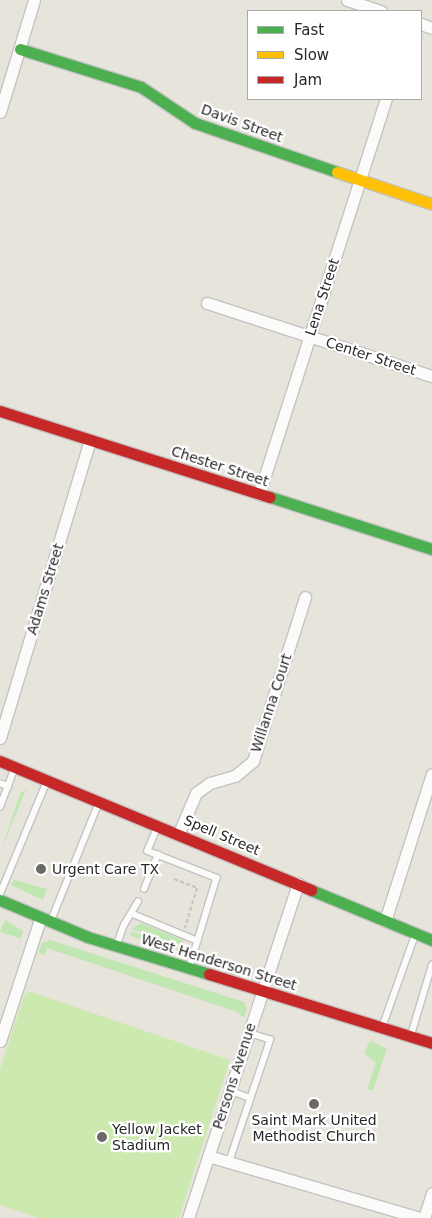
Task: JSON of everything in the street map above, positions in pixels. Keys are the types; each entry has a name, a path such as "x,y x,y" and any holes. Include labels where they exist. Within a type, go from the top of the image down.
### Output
{"street":[{"path":"0,112 34,0"},
{"path":"347,0 378,10"},
{"name":"Davis Street","path":"20,49 142,88 195,123 360,181 432,204"},
{"name":"Lena Street","path":"259,494 386,100"},
{"name":"Center Street","path":"207,303 432,376"},
{"name":"Chester Street","path":"0,411 432,549"},
{"name":"Adams Street","path":"0,738 90,440"},
{"name":"Willanna Court","path":"178,833 196,793 210,784 236,776 253,760 305,597"},
{"name":"Spell Street","path":"0,761 100,800 432,940"},
{"path":"385,921 432,774"},
{"name":"Persons Avenue","path":"188,1218 298,884"},
{"name":"West Henderson Street","path":"0,900 45,921 116,946 432,1043"},
{"path":"0,1041 45,921"},
{"path":"208,1156 422,1218 432,1193"}],"lane":[{"path":"0,807 15,767"},
{"path":"0,894 48,779"},
{"path":"0,783 8,786"},
{"path":"45,921 100,800"},
{"path":"159,825 148,851 217,878 190,969"},
{"path":"144,889 158,855"},
{"path":"116,946 124,924 133,914 138,902"},
{"path":"133,914 198,942"},
{"path":"382,1028 415,933"},
{"path":"410,1036 432,965"},
{"path":"230,1162 270,1040 249,1033"},
{"path":"230,1090 250,1098"}],"path":[{"path":"174,879 197,888 185,928"}],"green space":[{"path":"26,787 0,853 21,791 24,792"},
{"path":"14,880 47,889 43,900 11,885"},
{"path":"5,920 23,931 18,950 20,938 0,932"},
{"path":"141,923 183,940 181,945 131,929"},
{"path":"130,931 186,949 182,952 140,939 131,936"},
{"path":"50,940 244,1002 247,1009 244,1018 237,1012 47,948 45,955 38,953 42,943"},
{"name":"Yellow Jacket Stadium","path":"31,992 230,1060 179,1218 39,1218 0,1205 0,1069 25,993"},
{"path":"370,1040 387,1049 373,1090 367,1089 376,1062 364,1054"}],"traffic: fast":[{"path":"20,49 141,87 195,123 337,172"},
{"path":"270,497 432,549"},
{"path":"311,890 432,940"},
{"path":"0,900 88,937 209,974"}],"traffic: slow":[{"path":"337,172 432,204"}],"traffic: jam":[{"path":"0,411 270,497"},
{"path":"0,761 311,890"},
{"path":"209,974 432,1043"}],"place":[{"name":"Urgent Care TX","path":"41,869"},
{"name":"Saint Mark United Methodist Church","path":"314,1104"},
{"name":"Yellow Jacket Stadium","path":"102,1137"}]}
